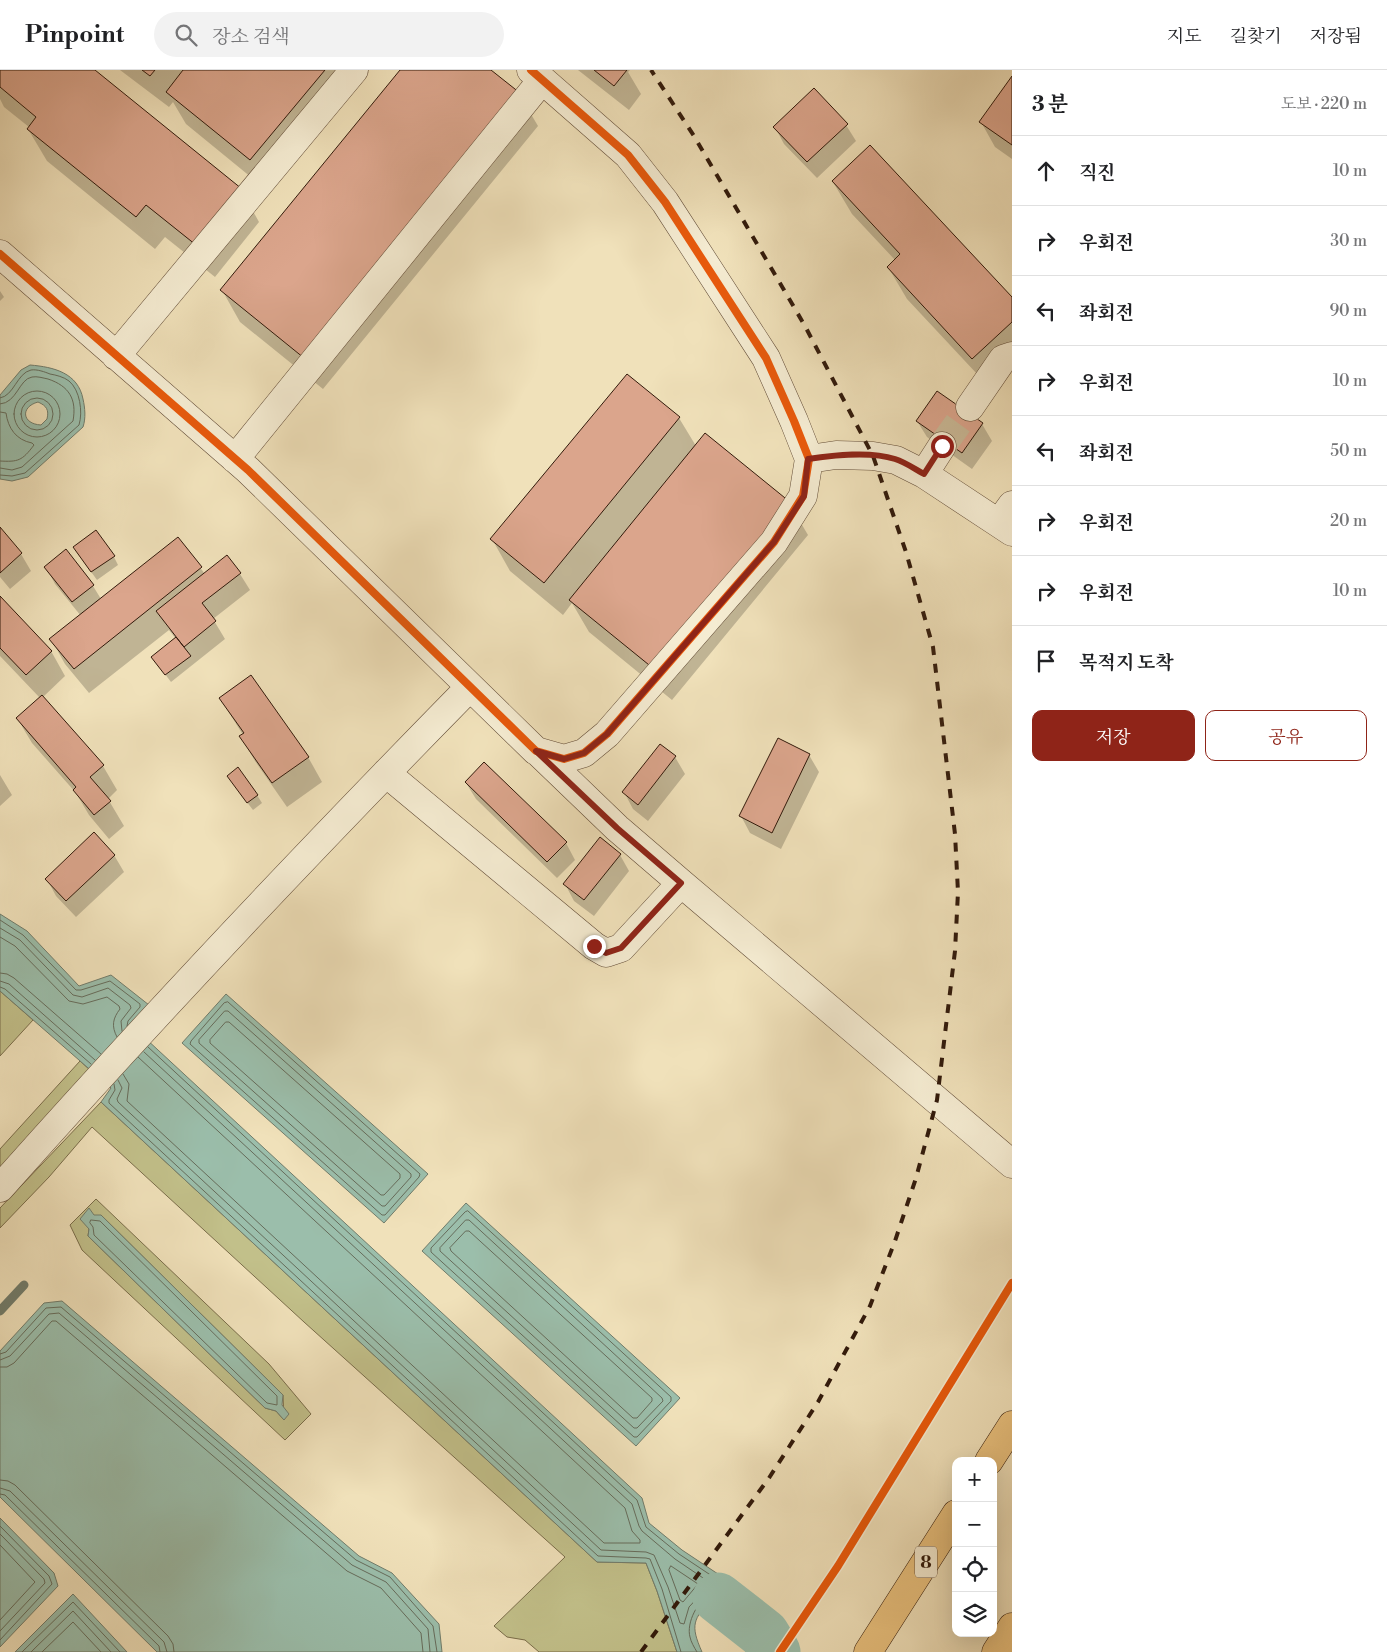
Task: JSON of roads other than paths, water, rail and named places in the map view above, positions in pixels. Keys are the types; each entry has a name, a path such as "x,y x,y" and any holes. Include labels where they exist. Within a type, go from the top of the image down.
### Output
{"highway":[{"path":"992,1457 1012,1425"},
{"name":"8","path":"868,1652 952,1520"},
{"path":"996,1652 1012,1627"}],"street":[{"path":"116,356 354,70"},
{"path":"235,459 537,75 628,155 665,202 766,358 794,421 808,459 804,496 774,542 607,734 584,753 564,759 536,751"},
{"path":"0,254 235,459 617,828 1012,1164"},
{"path":"970,407 1003,359 1012,356"},
{"path":"924,474 942,446"},
{"path":"808,459 836,455 873,456 896,460 1008,520"},
{"path":"0,1188 93,1084 386,773 470,687"},
{"path":"386,773 594,946 606,953 621,948 681,883"}],"water":[{"path":"30,365 39,366 56,370 70,377 80,390 84,402 85,417 83,427 28,477 12,481 0,479 0,395 21,370","holes":["38,402 47,409 47,419 41,425 30,422 27,419 26,411 32,404"]},
{"path":"0,914 27,931 79,986 111,975 149,1005 131,1025 642,1498 649,1523 682,1550 733,1584 778,1630 764,1652 750,1652 712,1599 697,1617 695,1623 696,1635 702,1652 677,1652 646,1563 597,1562 101,1102 111,1088 0,991"},
{"path":"226,994 428,1174 384,1223 182,1043"},
{"path":"466,1203 680,1398 636,1446 422,1251"},
{"path":"89,1208 94,1215 101,1215 283,1395 282,1405 289,1414 284,1420 276,1411 265,1408 88,1236 89,1229 80,1219"},
{"path":"62,1301 359,1556 392,1573 439,1624 442,1652 157,1652 0,1497 0,1351 44,1303"},
{"path":"0,1518 54,1573 58,1586 0,1647"},
{"path":"73,1594 127,1652 15,1652"}],"waterway":[{"path":"0,1311 24,1285"},
{"path":"718,1598 764,1634 775,1652"}],"tunnel":[{"path":"942,446 970,407"}],"railway":[{"path":"641,1652 769,1478 818,1402 870,1306 895,1241 916,1178 937,1100 955,951 958,892 955,834 933,647 906,552 873,456 805,326 694,136 651,70"}]}
